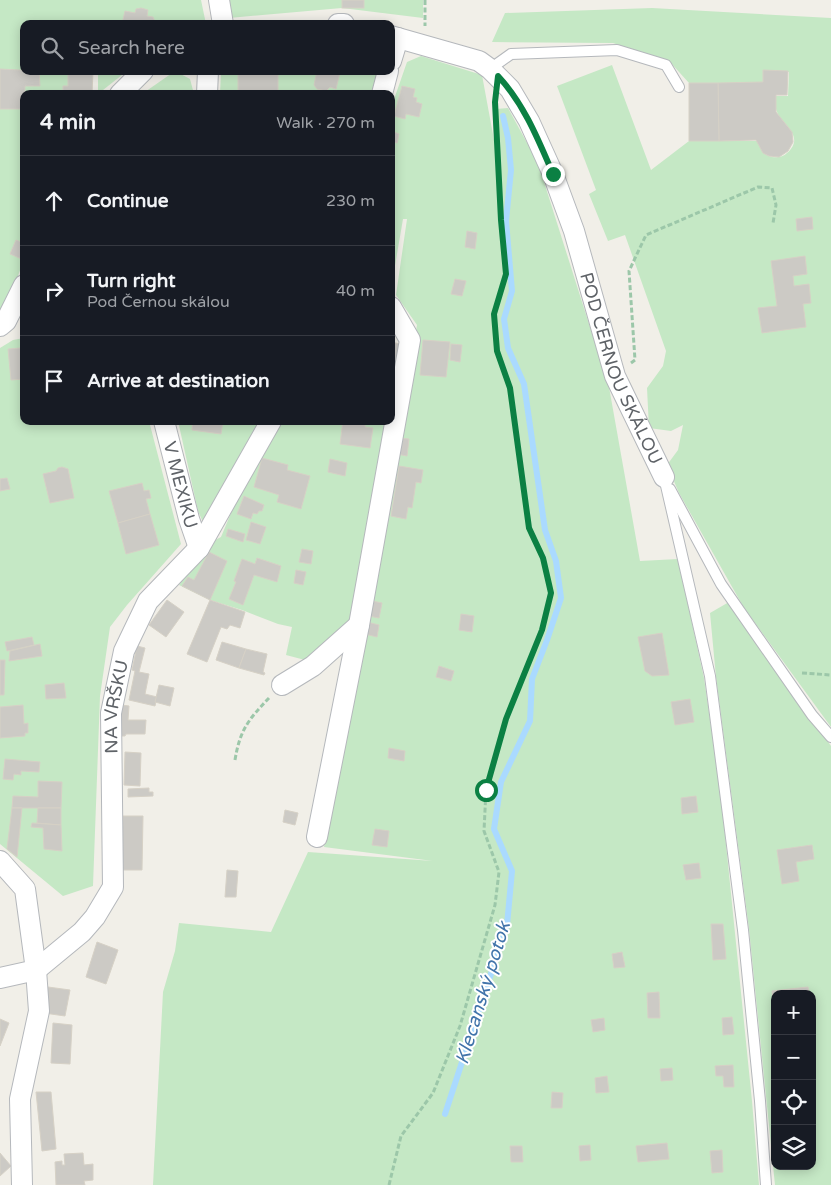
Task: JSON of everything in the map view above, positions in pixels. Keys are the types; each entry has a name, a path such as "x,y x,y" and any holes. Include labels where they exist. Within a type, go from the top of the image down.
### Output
{"street":[{"path":"219,0 222,20"},
{"name":"POD ČERNOU SKÁLOU","path":"395,37 479,61 510,89 529,121 553,174 574,231 615,376 664,477"},
{"path":"124,90 139,75"},
{"path":"207,90 208,75"},
{"path":"383,90 387,75"},
{"path":"0,326 6,321 20,292"},
{"path":"395,314 410,340 395,424"},
{"name":"V MEXIKU","path":"165,425 189,519 199,548"},
{"name":"NA VRŠKU","path":"0,978 36,970 82,932 95,917 113,887 111,713 124,651 148,601 199,548 269,425"},
{"path":"317,837 359,626 395,425"},
{"path":"282,686 313,666 359,626"},
{"path":"0,861 26,889 39,1011 20,1099 22,1185"}],"lane":[{"path":"494,73 511,54 617,50 666,65 679,87"},
{"path":"664,477 710,676 743,930 760,1101 766,1185"},
{"name":"POD ČERNOU SKÁLOU","path":"664,477 721,584 812,715 831,737"}],"path":[{"path":"389,1185 401,1136 433,1093 460,1026 495,905 498,872 484,831 486,790 506,719 542,630 551,593 543,558 529,528 510,388 497,351 494,314 506,274 501,220 494,73"},
{"path":"615,376 634,360 629,271 646,235 758,187 772,188 776,205 773,223"},
{"path":"782,672 831,675"},
{"path":"235,760 238,742 250,717 282,686"}],"green space":[{"path":"0,0 201,0 205,20 20,20 20,75 68,75 68,86 63,87 63,90 20,90 20,270 6,307 0,311"},
{"path":"225,0 423,0 423,18 342,8 229,18"},
{"path":"652,8 831,18 831,727 744,608 679,493 667,465 678,450 683,425 671,431 649,428 647,388 663,366 666,351 625,235 608,241 589,194 596,190 557,86 612,65 651,170 689,141 757,141 766,155 778,157 785,154 792,147 794,136 777,112 776,96 788,96 789,72 764,71 763,83 689,83 670,62 613,43 492,42 505,13"},
{"path":"421,56 482,75 494,140 496,109 508,108 538,163 609,387 640,561 678,559 704,678 721,795 759,1185 153,1185 163,992 175,951 179,923 271,932 308,852 433,861 324,847 417,325 396,295 407,219 403,219 395,266 395,96 407,62"},
{"path":"98,75 122,75 103,90 98,90"},
{"path":"169,75 182,75 190,79 193,90 148,90"},
{"path":"221,75 377,75 373,90 220,90"},
{"path":"20,339 20,425 150,425 181,544 110,627 100,696 93,886 63,896 0,844 0,348 13,340"},
{"path":"179,425 259,425 205,527 198,511"},
{"path":"279,425 388,425 354,619 337,636 305,660 286,655 292,627 278,624 210,600 179,585 211,542 221,537 241,489"},
{"path":"729,602 831,746 831,1185 775,1185 773,1170 816,1170 816,990 771,990 771,1146 749,929 716,677 710,613"}],"building":[{"path":"342,0 364,0 364,8 342,8"},
{"path":"136,9 148,10 147,16 153,17 154,20 123,20 125,11 135,13"},
{"path":"0,69 20,70 20,75 39,75 40,86 25,86 25,90 20,90 20,109 0,109"},
{"path":"763,70 788,71 787,95 776,95 776,112 792,132 793,142 788,151 779,157 763,153 756,140 719,141 718,83 763,82"},
{"path":"68,75 93,75 92,90 63,90 63,86 68,86"},
{"path":"238,75 278,75 278,90 238,90"},
{"path":"316,75 339,75 336,89 330,87 327,90 322,90 317,89 314,85"},
{"path":"689,83 718,83 719,141 689,141"},
{"path":"402,86 415,89 413,97 417,98 416,102 422,104 419,117 406,114 405,119 395,116"},
{"path":"395,132 399,134 397,143 395,142"},
{"path":"812,217 813,229 797,231 796,219"},
{"path":"467,231 477,233 475,249 465,247"},
{"path":"16,240 20,242 20,258 10,254"},
{"path":"805,256 807,274 793,276 794,286 809,284 811,303 803,304 806,327 762,333 758,308 777,306 771,261"},
{"path":"455,279 466,281 462,296 451,294"},
{"path":"423,340 450,342 446,377 420,375"},
{"path":"395,343 400,344 395,365"},
{"path":"451,344 462,345 460,362 450,360"},
{"path":"20,348 20,379 11,380 8,349"},
{"path":"193,425 222,425 221,434 192,430"},
{"path":"342,425 365,425 365,427 373,428 370,448 340,444"},
{"path":"399,438 409,439 407,456 397,454"},
{"path":"262,458 288,465 287,470 310,476 301,509 277,502 279,495 254,487"},
{"path":"330,459 347,463 345,476 328,472"},
{"path":"399,466 423,470 421,483 416,482 412,508 408,507 406,519 391,516"},
{"path":"62,467 68,469 74,498 50,503 43,474 56,471"},
{"path":"7,478 10,489 0,491 0,479"},
{"path":"142,483 144,491 149,490 151,498 146,499 150,514 118,523 109,491"},
{"path":"244,496 264,505 262,511 259,511 257,514 253,513 251,519 237,514"},
{"path":"150,514 159,545 126,554 118,523"},
{"path":"251,522 266,527 260,544 246,540"},
{"path":"228,529 245,534 243,542 226,536"},
{"path":"302,549 313,551 311,564 299,562"},
{"path":"209,552 227,561 210,600 182,586 188,577 194,580"},
{"path":"257,558 281,566 277,582 254,575 243,605 229,599 242,559 255,564"},
{"path":"296,570 306,572 303,585 294,583"},
{"path":"167,600 184,612 166,637 149,625"},
{"path":"210,600 245,612 240,628 230,625 227,629 221,627 207,662 187,654"},
{"path":"372,601 382,603 379,618 369,616"},
{"path":"461,614 474,616 472,632 459,630"},
{"path":"367,622 379,625 377,637 365,634"},
{"path":"662,633 669,675 652,676 645,671 638,637"},
{"path":"32,637 34,645 7,651 5,642"},
{"path":"222,642 246,649 239,668 216,660"},
{"path":"40,644 42,656 9,661 10,651"},
{"path":"137,646 145,648 139,672 149,674 145,694 157,697 155,706 129,700 135,671 132,670"},
{"path":"246,649 267,654 264,675 239,668"},
{"path":"0,660 5,660 4,695 0,695"},
{"path":"439,666 454,671 451,681 436,677"},
{"path":"64,683 66,698 46,699 45,685"},
{"path":"159,685 174,688 170,706 155,702"},
{"path":"690,699 694,722 675,725 671,702"},
{"path":"23,705 24,724 28,723 28,733 25,733 25,736 0,738 0,707"},
{"path":"122,705 129,706 128,720 146,720 145,734 119,736"},
{"path":"389,748 405,751 404,761 388,758"},
{"path":"125,752 141,753 140,786 124,785"},
{"path":"5,759 40,762 39,772 21,771 21,775 14,774 13,780 3,779"},
{"path":"38,781 62,782 61,808 12,808 13,796 38,797"},
{"path":"149,788 149,792 153,792 153,796 128,797 128,789"},
{"path":"696,796 698,812 682,814 681,798"},
{"path":"12,808 22,808 17,857 7,849"},
{"path":"38,808 61,808 61,825 37,823"},
{"path":"285,810 298,813 295,825 283,822"},
{"path":"123,816 143,816 142,870 121,870"},
{"path":"32,823 61,825 62,851 44,849 43,828 31,827"},
{"path":"375,829 389,831 387,847 372,845"},
{"path":"812,845 814,859 796,862 799,881 782,884 777,850"},
{"path":"699,863 701,878 686,880 683,865"},
{"path":"227,870 238,871 236,897 225,897"},
{"path":"711,924 723,924 726,959 713,960"},
{"path":"97,942 118,950 106,984 86,977"},
{"path":"622,952 625,967 614,968 612,954"},
{"path":"48,987 70,990 65,1016 44,1013"},
{"path":"808,987 808,990 781,990"},
{"path":"659,992 660,1018 648,1018 647,993"},
{"path":"732,1017 734,1034 723,1035 722,1018"},
{"path":"604,1018 605,1030 593,1032 591,1020"},
{"path":"0,1019 9,1023 0,1046"},
{"path":"53,1023 72,1025 70,1064 51,1063"},
{"path":"733,1065 734,1087 724,1087 723,1076 716,1076 715,1066"},
{"path":"672,1068 673,1080 661,1081 660,1069"},
{"path":"607,1076 609,1092 596,1093 595,1078"},
{"path":"36,1092 51,1092 56,1149 42,1151"},
{"path":"552,1092 563,1093 562,1108 551,1108"},
{"path":"667,1143 669,1159 638,1162 636,1146"},
{"path":"590,1145 591,1160 580,1161 579,1146"},
{"path":"510,1146 522,1146 523,1162 511,1162"},
{"path":"722,1150 723,1172 712,1173 710,1151"},
{"path":"0,1153 11,1166 0,1176"},
{"path":"83,1153 84,1165 93,1164 93,1180 84,1181 85,1185 56,1185 55,1162 62,1161 62,1165 65,1165 64,1154"}],"waterway":[{"name":"Klecanský potok","path":"445,1114 507,925 512,871 494,829 501,782 530,721 532,679 561,598 556,561 545,530 524,384 508,348 504,319 512,291 506,221 511,170 508,138 503,116"}],"route":[{"path":"486,790 506,719 542,630 551,593 543,558 529,528 510,388 497,351 494,314 506,274 501,220 495,102 498,76 510,89 529,121 553,174"}]}
